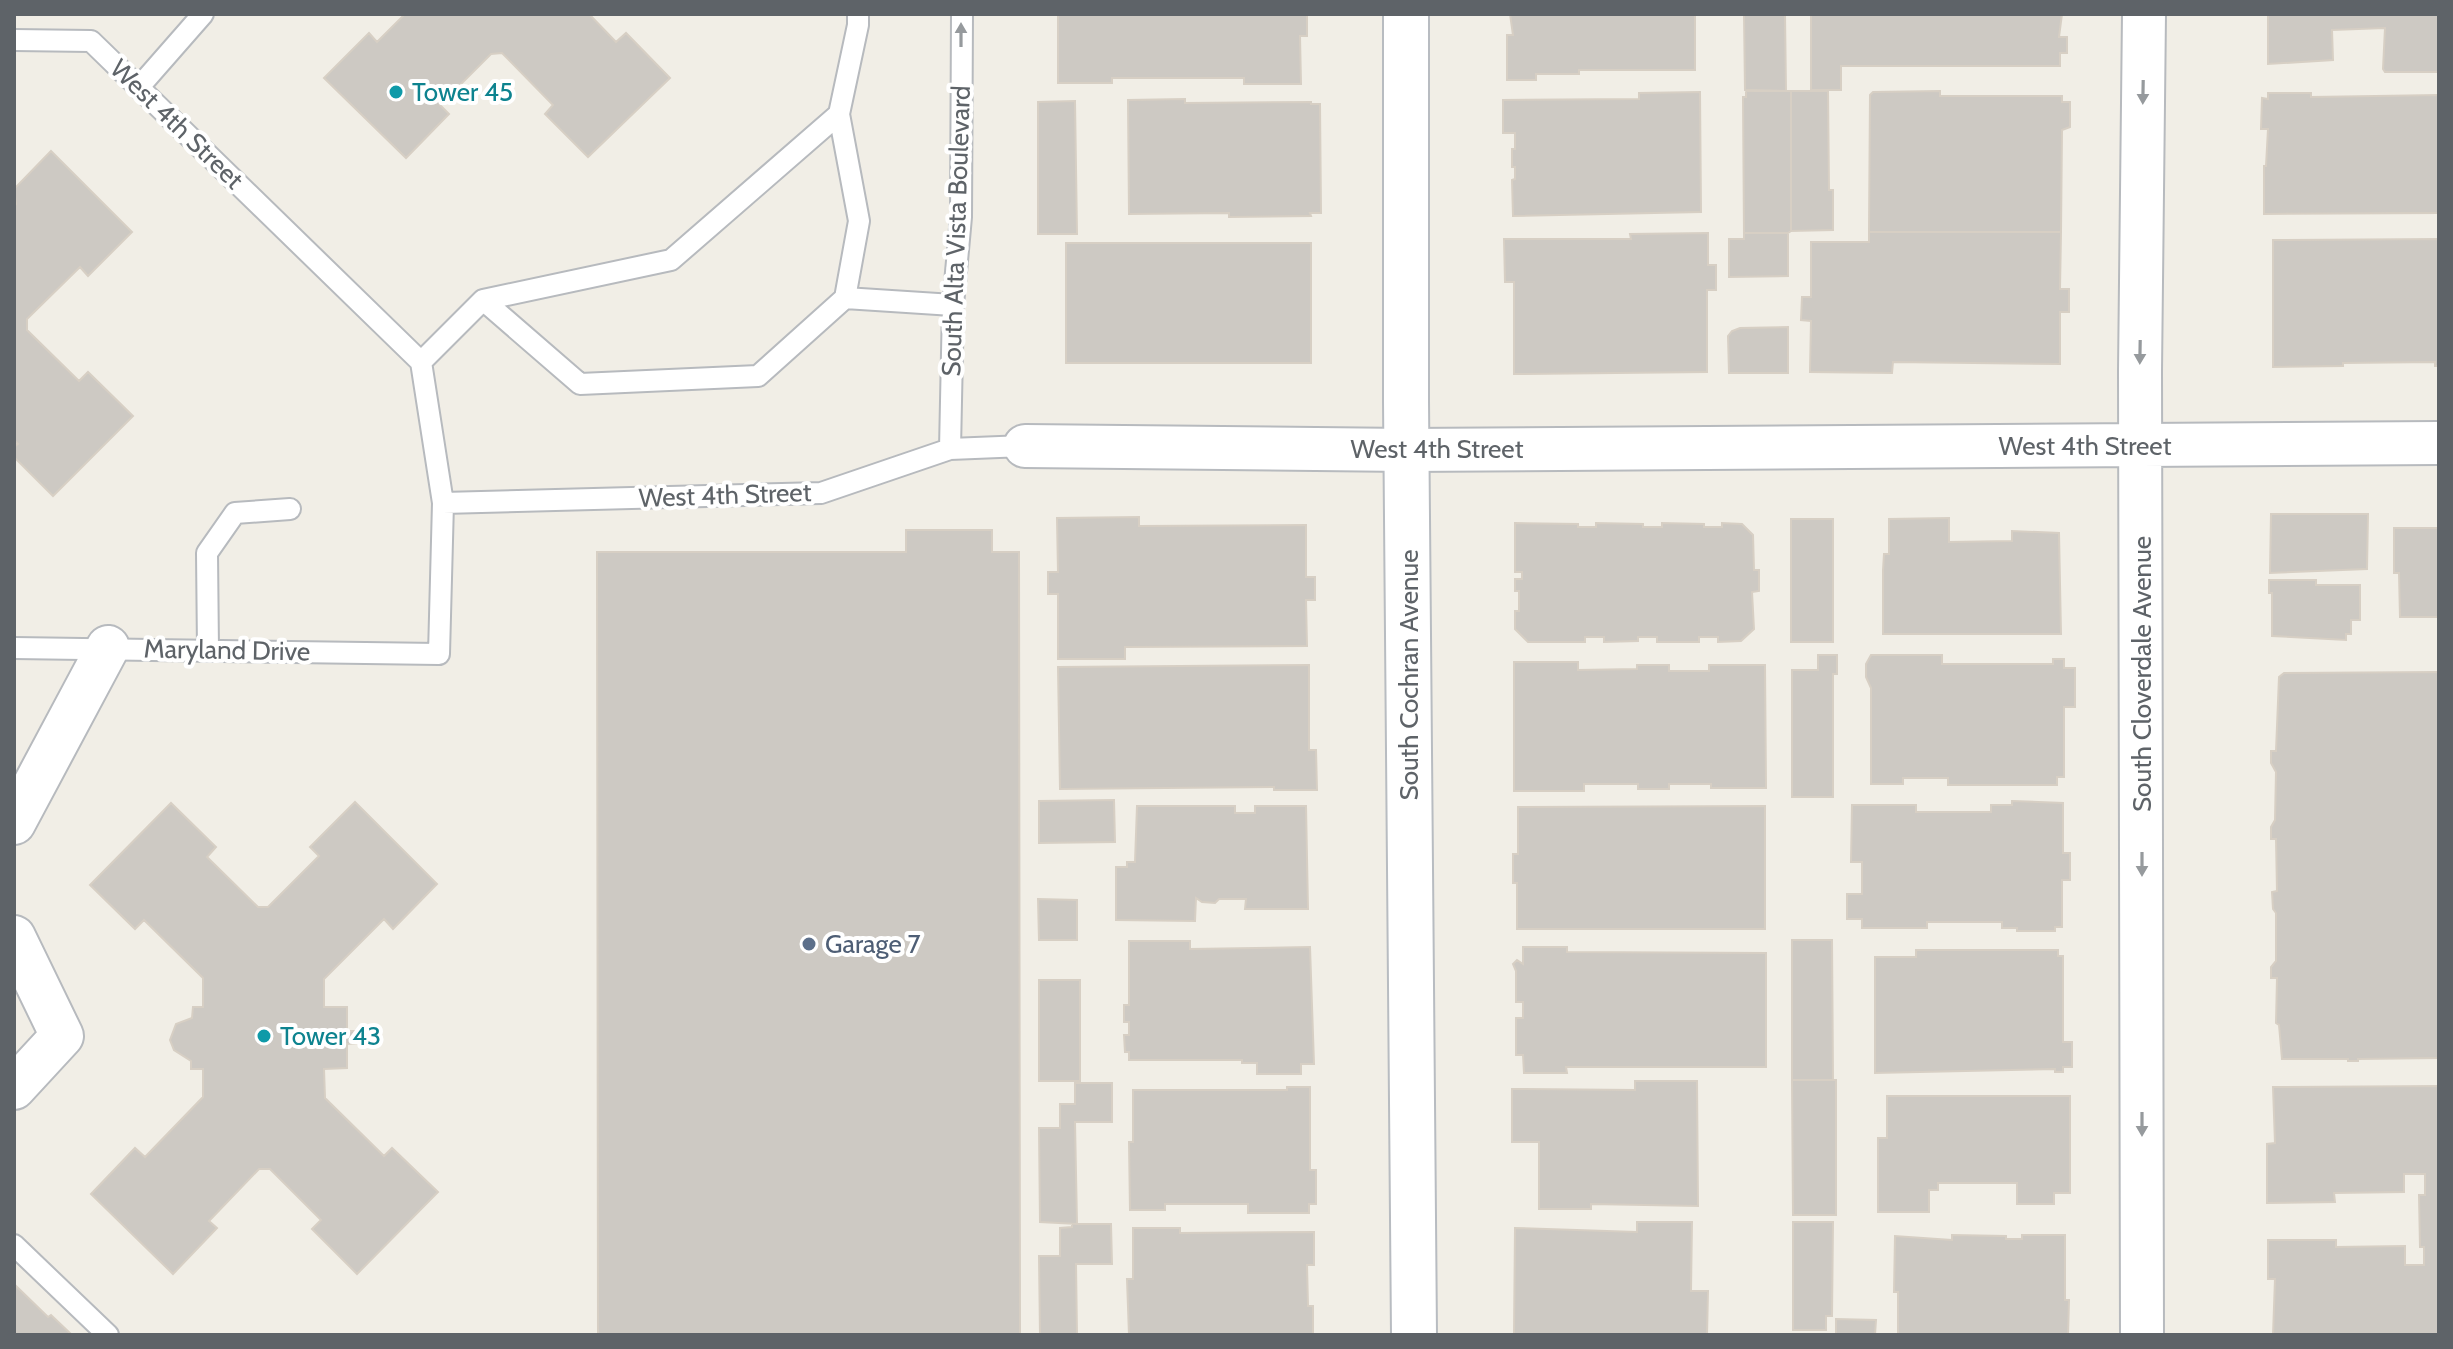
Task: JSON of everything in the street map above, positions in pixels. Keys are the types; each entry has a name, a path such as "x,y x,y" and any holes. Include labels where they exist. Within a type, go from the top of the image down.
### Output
{"street":[{"name":"South Cochran Avenue","path":"1406,14 1414,1335"},
{"name":"South Cloverdale Avenue","path":"2142,1335 2144,14"},
{"name":"West 4th Street","path":"1025,446 1407,450 2439,443"},
{"path":"20,800 108,647"},
{"path":"14,937 62,1036 14,1088"}],"lane":[{"path":"139,87 203,14"},
{"path":"483,300 580,384 758,376 845,298 859,221 839,114 858,14"},
{"name":"South Alta Vista Boulevard","path":"950,449 953,305 961,217 962,14"},
{"name":"West 4th Street","path":"14,40 91,41 421,362"},
{"path":"443,503 421,362 483,300 671,260 839,114"},
{"path":"845,298 953,305"},
{"name":"West 4th Street","path":"443,503 821,493 950,449 1025,446"},
{"name":"Maryland Drive","path":"14,648 439,654 443,503"},
{"path":"208,650 207,553 235,513 290,509"},
{"path":"14,1245 108,1335"}],"building":[{"name":"Tower 45","path":"405,14 589,14 616,42 626,33 670,78 588,157 545,114 553,105 502,53 491,54 440,105 449,114 406,158 324,78 369,33 377,42"},
{"path":"1058,14 1307,14 1307,36 1300,36 1301,84 1244,84 1244,78 1112,78 1112,83 1058,83"},
{"path":"1510,14 1695,14 1695,70 1579,70 1579,74 1536,74 1536,80 1507,80 1507,35 1513,35"},
{"path":"1744,14 1785,14 1786,91 1745,90"},
{"path":"1811,14 2062,14 2059,37 2067,37 2067,53 2060,53 2060,66 1841,66 1841,90 1811,90"},
{"path":"2268,14 2439,14 2439,72 2385,72 2385,28 2332,30 2333,60 2268,64"},
{"path":"1746,91 1791,91 1791,231 1788,233 1744,233 1743,97 1746,97"},
{"path":"1791,91 1828,91 1829,190 1833,190 1833,230 1791,231"},
{"path":"1940,91 1940,96 2062,96 2062,102 2070,102 2070,127 2062,130 2061,232 1869,232 1870,95 1873,92"},
{"path":"1700,92 1701,212 1513,216 1512,180 1515,179 1515,167 1512,167 1512,149 1515,149 1515,133 1503,133 1503,100 1639,99 1639,93"},
{"path":"2268,93 2311,93 2311,97 2439,95 2439,213 2264,214 2268,129 2261,129 2262,98 2268,99"},
{"path":"1185,99 1185,103 1320,104 1321,213 1310,213 1311,216 1229,217 1229,213 1129,214 1128,100"},
{"path":"1075,101 1077,234 1038,234 1038,102"},
{"path":"51,151 132,232 88,276 80,267 27,319 27,330 79,381 88,372 133,416 53,496 14,457 14,447 18,444 14,440 14,189"},
{"path":"1869,232 2061,232 2060,289 2069,289 2069,312 2060,312 2060,364 1893,362 1892,373 1810,372 1811,321 1801,320 1802,297 1811,297 1811,242 1869,242"},
{"path":"1708,233 1708,265 1716,265 1716,290 1707,290 1707,372 1514,374 1514,282 1505,282 1504,239 1631,239 1630,234"},
{"path":"1744,233 1788,233 1788,276 1729,277 1729,239 1744,239"},
{"path":"2439,239 2439,366 2435,366 2435,362 2273,367 2273,240"},
{"path":"1066,243 1311,243 1311,363 1066,363"},
{"path":"1788,327 1788,373 1729,373 1728,336 1732,331 1740,328"},
{"path":"2271,514 2368,514 2367,569 2270,573"},
{"path":"1139,517 1139,526 1306,525 1306,577 1315,577 1315,600 1306,600 1307,646 1125,647 1125,659 1058,659 1058,594 1048,594 1048,572 1058,572 1057,518"},
{"path":"1949,518 1949,542 2012,541 2012,531 2059,533 2061,634 1883,634 1883,570 1884,554 1889,554 1889,519"},
{"path":"1791,519 1833,519 1833,642 1791,642"},
{"path":"1515,523 1578,524 1578,527 1596,527 1596,523 1643,524 1643,527 1662,527 1662,523 1704,524 1704,527 1722,527 1722,523 1742,524 1753,535 1754,570 1759,570 1759,591 1752,592 1754,629 1741,641 1718,642 1718,637 1699,637 1699,642 1657,642 1657,637 1638,637 1638,641 1604,642 1604,637 1585,637 1585,642 1528,642 1515,629 1519,591 1515,591 1515,579 1522,579 1522,572 1515,572"},
{"path":"2394,528 2439,528 2439,617 2400,617 2399,573 2394,573"},
{"name":"Garage 7","path":"906,530 992,530 992,552 1019,552 1020,1335 598,1335 597,552 906,552"},
{"path":"2269,580 2316,580 2316,585 2360,585 2360,620 2351,620 2351,634 2346,634 2346,640 2272,636"},
{"path":"1818,655 1837,655 1837,674 1833,674 1833,797 1792,797 1792,670 1818,670"},
{"path":"1871,655 1942,655 1942,664 2053,664 2053,659 2064,659 2064,668 2075,668 2075,707 2064,707 2064,777 2057,777 2057,785 1948,785 1948,778 1903,778 1903,784 1871,784 1871,688 1866,677 1866,664"},
{"path":"1514,662 1578,662 1578,670 1669,665 1669,671 1709,671 1709,665 1765,665 1766,788 1669,784 1669,789 1638,789 1638,784 1584,784 1584,791 1514,791"},
{"path":"1309,665 1309,750 1316,750 1317,790 1274,790 1274,787 1060,789 1058,667"},
{"path":"2439,672 2439,1058 2358,1061 2282,1059 2279,1025 2276,1023 2277,978 2271,978 2271,967 2276,961 2276,913 2272,892 2277,891 2276,839 2271,839 2271,827 2275,820 2276,772 2271,763 2271,751 2276,751 2279,677 2284,673"},
{"path":"1114,800 1115,842 1039,843 1039,801"},
{"path":"2012,801 2063,803 2063,853 2070,853 2070,880 2062,880 2062,927 2055,927 2055,931 2017,931 2017,928 2002,928 2002,922 1927,922 1927,928 1862,928 1862,919 1847,919 1847,894 1862,894 1862,862 1851,862 1852,805 1916,805 1916,812 1991,812 1991,805 2012,805"},
{"name":"Tower 43","path":"355,802 437,884 393,929 384,919 324,979 324,1007 347,1007 347,1031 357,1031 357,1043 347,1044 347,1068 324,1069 325,1098 384,1156 392,1148 438,1192 357,1274 312,1229 321,1220 270,1169 259,1169 209,1221 217,1228 173,1274 91,1194 135,1148 145,1157 203,1097 203,1069 191,1069 191,1061 174,1050 170,1040 176,1024 192,1018 193,1007 203,1007 203,978 144,920 135,929 90,885 171,803 216,847 207,857 258,907 268,907 319,856 310,847"},
{"path":"1137,806 1235,806 1235,813 1255,813 1255,806 1306,806 1308,909 1245,909 1246,899 1219,899 1215,903 1196,898 1195,921 1116,920 1116,867 1127,867 1127,862 1135,862"},
{"path":"1765,806 1765,929 1517,929 1517,883 1513,883 1513,854 1518,854 1518,807"},
{"path":"1038,899 1077,900 1077,940 1039,940"},
{"path":"1792,940 1832,940 1833,1080 1792,1080"},
{"path":"1129,941 1190,941 1190,949 1310,947 1314,1064 1301,1064 1301,1074 1257,1074 1257,1063 1242,1063 1242,1060 1129,1060 1124,1035 1129,1035 1129,1022 1124,1022 1124,1005 1129,1005"},
{"path":"1523,947 1567,947 1567,952 1766,953 1766,1067 1566,1067 1567,1073 1524,1073 1523,1055 1516,1055 1516,1018 1523,1018 1523,1002 1516,1002 1516,971 1513,964 1517,960 1523,964"},
{"path":"1916,950 2058,950 2058,956 2063,956 2063,1042 2072,1042 2072,1067 2063,1067 2063,1072 2055,1072 2055,1069 1875,1073 1875,957 1916,957"},
{"path":"1039,980 1080,980 1080,1081 1039,1081"},
{"path":"1792,1080 1836,1080 1836,1215 1793,1215"},
{"path":"1635,1081 1697,1081 1698,1206 1591,1204 1591,1209 1539,1209 1539,1142 1512,1142 1512,1089 1635,1090"},
{"path":"1075,1083 1112,1083 1112,1122 1075,1122 1077,1224 1040,1222 1039,1128 1060,1128 1060,1104 1075,1104"},
{"path":"2439,1086 2439,1335 2273,1335 2275,1279 2268,1279 2268,1240 2336,1240 2336,1247 2405,1246 2405,1265 2424,1265 2424,1247 2420,1247 2419,1195 2425,1195 2425,1174 2404,1174 2404,1192 2334,1193 2335,1202 2267,1203 2267,1144 2275,1143 2273,1087"},
{"path":"1287,1087 1310,1087 1310,1170 1316,1170 1316,1204 1309,1204 1309,1213 1248,1213 1248,1204 1165,1204 1165,1210 1130,1210 1129,1142 1133,1142 1133,1090 1287,1090"},
{"path":"1887,1096 2070,1096 2070,1193 2054,1193 2054,1204 2017,1204 2017,1183 1938,1183 1938,1190 1929,1190 1929,1212 1878,1212 1878,1138 1887,1138"},
{"path":"1637,1222 1692,1222 1691,1291 1708,1291 1707,1335 1514,1335 1515,1228 1637,1232"},
{"path":"1793,1222 1833,1222 1832,1316 1826,1316 1826,1330 1793,1330"},
{"path":"1072,1224 1111,1224 1112,1264 1076,1264 1077,1335 1040,1335 1039,1256 1060,1256 1060,1228 1072,1227"},
{"path":"1133,1228 1180,1228 1180,1233 1314,1232 1314,1265 1307,1265 1308,1306 1313,1306 1313,1335 1129,1335 1127,1279 1133,1279"},
{"path":"1952,1235 2022,1239 2022,1235 2065,1235 2068,1335 1898,1335 1898,1292 1894,1292 1895,1236 1952,1240"},
{"path":"14,1284 48,1317 51,1315 71,1334 14,1335"},
{"path":"1836,1319 1876,1320 1875,1335 1836,1335"}],"place":[{"name":"Tower 45","path":"396,92"},
{"name":"Garage 7","path":"809,944"},
{"name":"Tower 43","path":"264,1036"}]}
